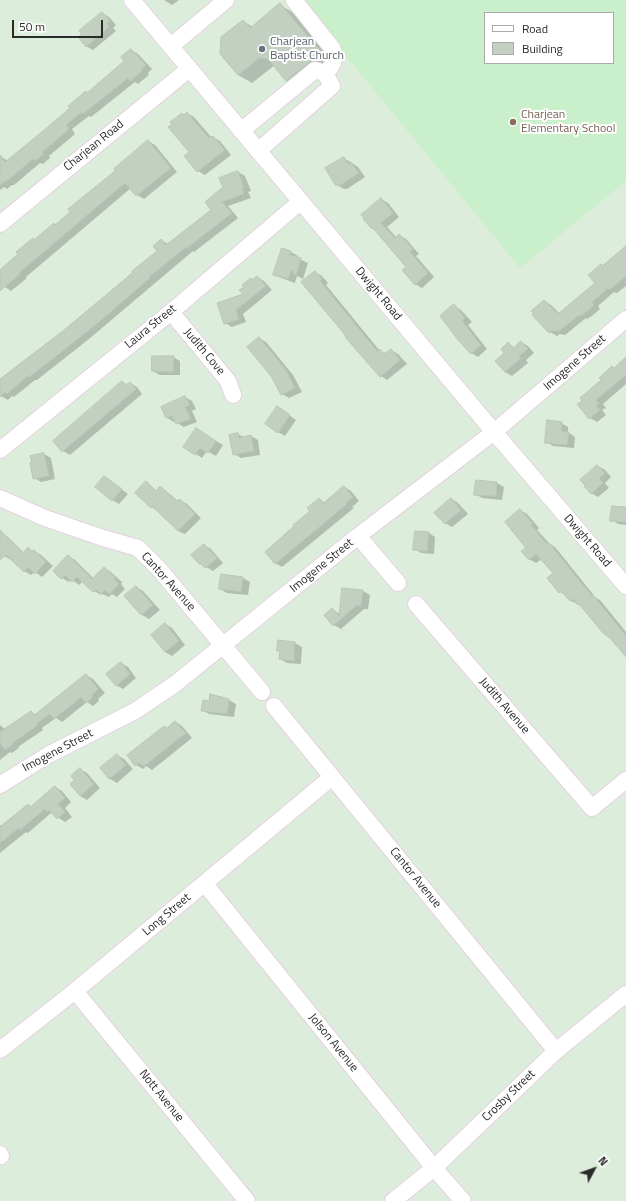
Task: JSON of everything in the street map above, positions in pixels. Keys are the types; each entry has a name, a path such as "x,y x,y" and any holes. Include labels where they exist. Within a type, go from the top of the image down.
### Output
{"street":[{"name":"Dwight Road","path":"132,0 494,432 625,583"},
{"path":"171,46 226,0"},
{"path":"294,0 325,38 335,53 330,69 325,73"},
{"name":"Charjean Road","path":"0,224 189,69"},
{"path":"241,131 315,70 325,73 332,86 258,151"},
{"name":"Laura Street","path":"0,450 171,312 300,202"},
{"name":"Judith Cove","path":"171,312 228,380 233,395"},
{"name":"Imogene Street","path":"0,785 48,755 135,711 175,684 358,536 494,432 626,319"},
{"name":"Cantor Avenue","path":"0,498 45,518 102,538 138,548 159,569 262,692"},
{"path":"358,536 398,583"},
{"name":"Judith Avenue","path":"416,604 592,808 626,780"},
{"name":"Cantor Avenue","path":"274,706 556,1050"},
{"name":"Long Street","path":"0,1050 75,991 332,777"},
{"name":"Jolson Avenue","path":"205,884 434,1168 463,1201"},
{"name":"Nott Avenue","path":"75,991 248,1201"},
{"name":"Crosby Street","path":"393,1201 434,1168 556,1050 626,994"}],"shaded area":[{"name":"Charjean Elementary School","path":"300,0 626,0 626,181 520,268"}],"building":[{"path":"280,3 321,52 286,81 268,59 259,58 238,75 220,54 221,37 243,20 250,28"},
{"path":"102,12 110,21 107,23 109,27 86,47 78,37 82,34 79,31"},
{"path":"131,49 146,65 141,69 143,70 130,81 128,78 83,114 82,112 66,125 69,129 42,152 44,154 35,161 33,159 0,185 0,155 5,162 70,108 68,106 86,91 87,93 124,61 121,57"},
{"path":"187,112 209,138 213,136 225,150 197,172 184,156 189,152 168,127 172,124 170,122 182,113 184,115"},
{"path":"148,140 171,168 136,196 125,183 0,291 0,270 18,254 16,252 33,238 34,240 54,223 55,225 70,212 68,209 115,171 114,169"},
{"path":"344,157 348,164 351,162 359,173 339,186 338,184 336,186 325,168"},
{"path":"238,171 244,187 242,188 244,194 222,202 232,213 149,277 150,278 100,321 59,354 29,377 28,376 7,394 5,392 0,397 0,379 63,331 124,280 133,272 132,271 157,251 153,246 161,239 166,245 211,210 205,202 223,187 219,178"},
{"path":"381,198 393,213 381,223 395,238 399,234 413,249 410,252 428,273 415,285 402,270 406,267 361,215"},
{"path":"626,246 626,276 609,290 608,288 592,302 594,305 585,313 580,316 579,315 558,332 556,330 554,332 553,330 549,333 532,315 534,314 531,311 544,300 558,314 595,283 588,275 601,264 602,266"},
{"path":"282,248 291,251 290,255 301,258 296,276 291,270 288,279 273,275"},
{"path":"315,271 322,279 320,281 377,351 380,349 384,354 391,349 400,360 380,377 345,337 346,336 301,282"},
{"path":"257,276 266,286 236,310 239,319 224,324 217,303 243,294 239,290 244,287 242,285 251,278 252,280"},
{"path":"454,304 465,318 462,321 481,345 471,354 458,340 440,316"},
{"path":"259,337 286,370 295,388 281,395 271,376 247,347"},
{"path":"521,341 528,349 519,356 521,358 505,372 495,361 504,353 501,349 508,342 513,348"},
{"path":"152,356 174,356 173,372 152,371"},
{"path":"626,357 626,375 596,400 599,403 596,406 600,410 589,419 577,404 582,401 580,398 601,380 599,378 612,366 614,368"},
{"path":"122,381 126,385 130,382 136,389 62,452 53,441"},
{"path":"185,396 190,405 185,407 191,419 176,424 172,416 166,418 161,407"},
{"path":"277,406 290,415 278,433 265,424"},
{"path":"547,420 562,422 561,431 569,432 567,445 545,443"},
{"path":"196,428 216,441 208,453 200,448 195,455 183,447"},
{"path":"238,433 239,438 251,435 254,451 233,455 229,435"},
{"path":"44,453 49,476 33,479 30,463 32,462 30,456"},
{"path":"597,465 605,473 599,478 603,483 591,494 580,480"},
{"path":"104,476 122,489 112,501 95,487"},
{"path":"476,480 497,482 496,496 474,495"},
{"path":"146,481 156,491 160,486 177,501 180,499 195,514 178,531 152,506 151,508 135,493"},
{"path":"344,486 353,497 346,503 347,504 275,564 265,552 310,511 307,508 319,498 323,503"},
{"path":"451,498 461,510 445,524 434,513"},
{"path":"612,506 626,507 626,522 610,521"},
{"path":"520,509 533,524 531,525 546,543 548,542 626,636 626,657 610,638 603,633 579,604 578,605 573,599 570,601 561,591 559,593 547,578 553,573 536,554 529,560 521,551 526,548 505,522"},
{"path":"0,530 23,553 28,547 32,551 34,550 46,562 35,574 28,567 24,572 6,555 0,560"},
{"path":"415,531 429,532 427,551 413,550"},
{"path":"204,544 217,558 205,568 191,555"},
{"path":"68,555 92,579 104,567 116,578 114,579 119,584 110,594 105,590 101,594 96,589 93,592 77,577 72,582 65,575 61,579 53,571"},
{"path":"221,574 243,577 241,592 219,589"},
{"path":"136,586 153,605 141,615 124,596"},
{"path":"342,588 363,590 361,606 357,605 333,626 324,615 332,608 339,616"},
{"path":"165,623 179,641 165,652 151,635"},
{"path":"278,640 295,642 294,661 279,659 280,651 277,651"},
{"path":"121,662 130,674 116,686 106,674"},
{"path":"86,674 98,689 92,695 93,697 86,703 81,697 54,719 50,714 36,724 37,726 12,743 13,744 5,750 0,743 0,732 31,711 34,715"},
{"path":"210,694 229,699 227,714 201,711 203,700 209,701"},
{"path":"175,721 186,733 144,766 139,763 135,766 127,755 164,726 167,728"},
{"path":"117,754 126,765 109,779 100,768"},
{"path":"80,768 94,784 80,796 70,784 74,780 71,776"},
{"path":"55,786 65,798 58,804 65,812 57,819 49,810 47,812 45,809 20,830 19,828 0,843 0,827 28,804 30,807"}],"place":[{"name":"Charjean Baptist Church","path":"262,49"},
{"name":"Charjean Elementary School","path":"513,122"}]}
